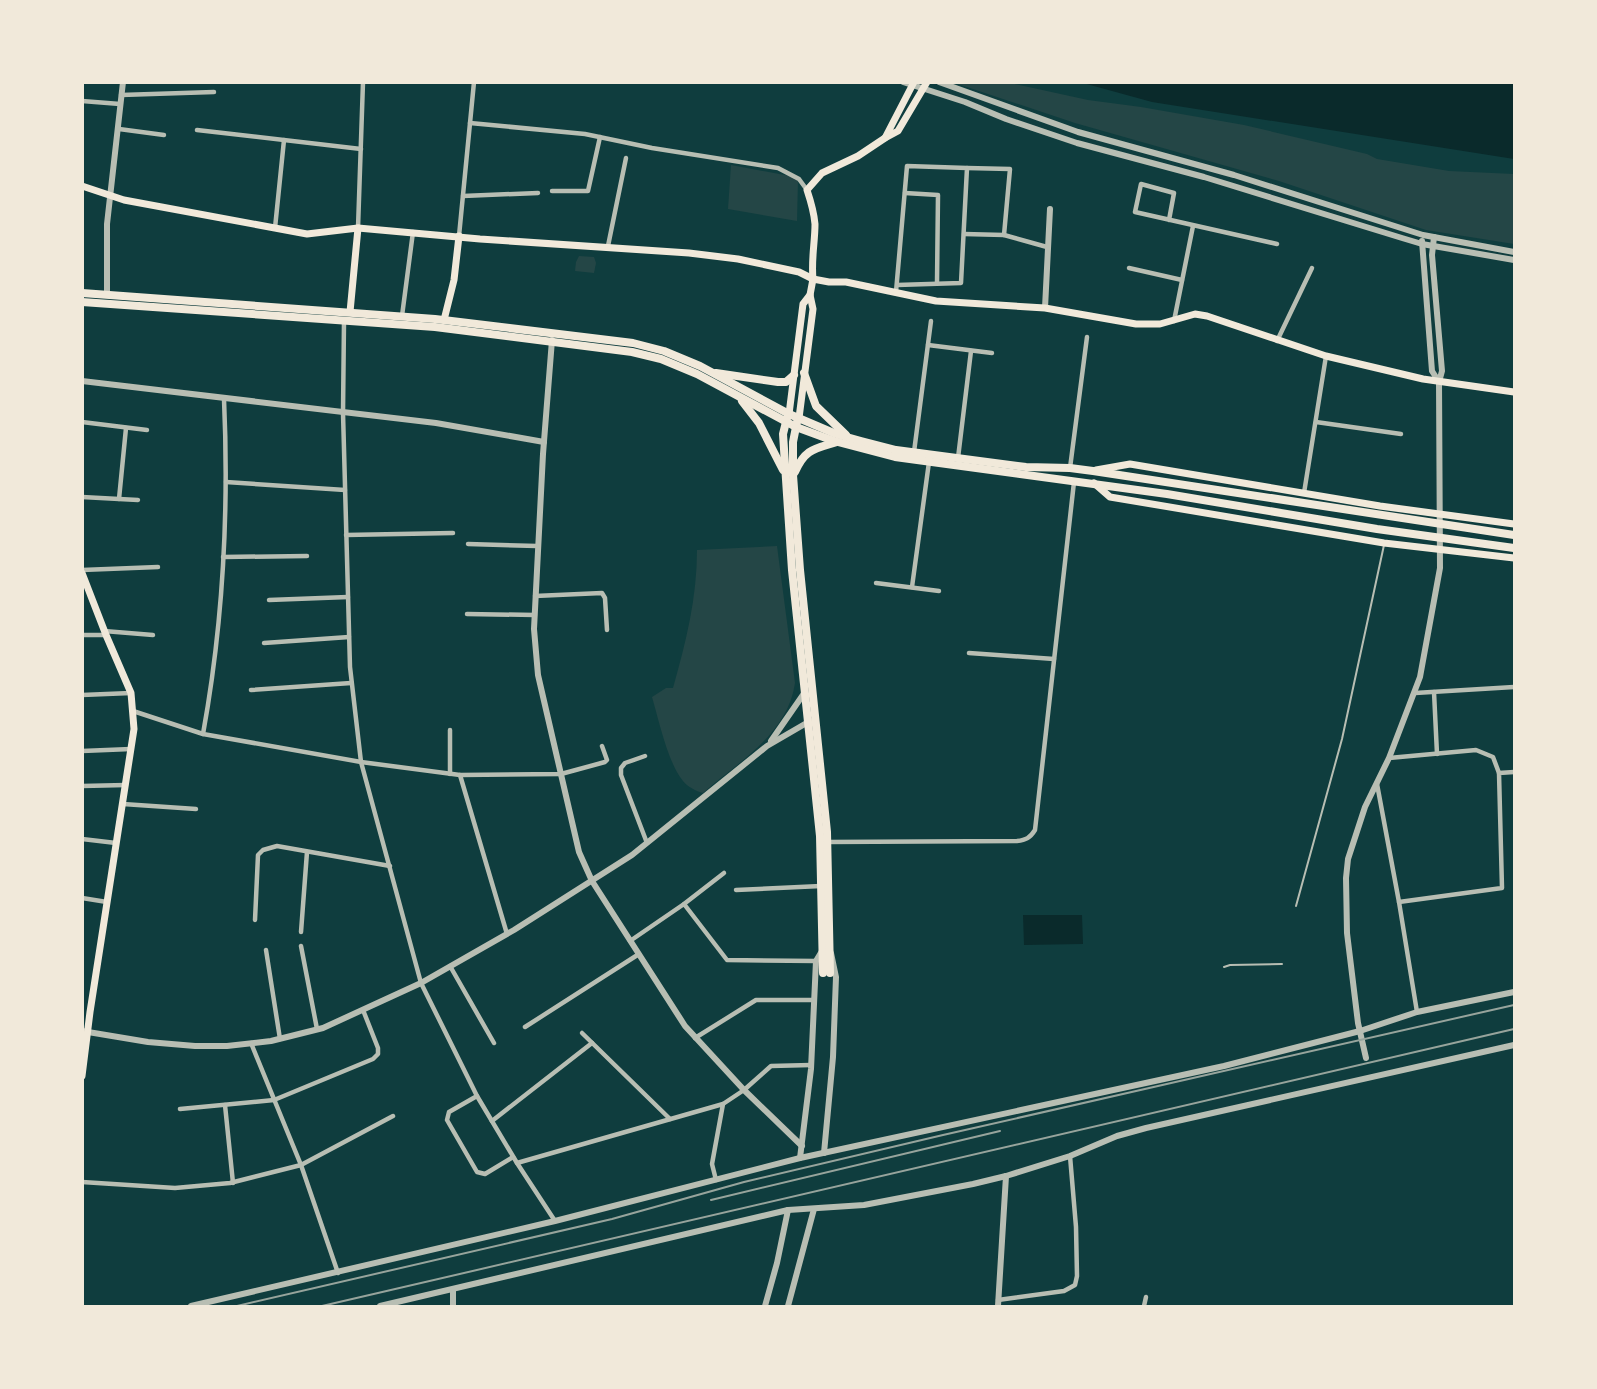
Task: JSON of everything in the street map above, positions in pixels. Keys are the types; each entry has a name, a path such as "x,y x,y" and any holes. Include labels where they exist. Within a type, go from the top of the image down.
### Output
{"main road":[{"path":"885,138 913,85"},
{"path":"789,475 813,309 810,295 813,279 815,226 813,208 807,190 822,173 858,156 898,131 926,86"},
{"path":"82,186 124,200 307,234 358,228 480,239 608,246 738,259 799,272 813,279 897,289 936,301 1045,308 1136,324 1160,324 1195,314 1207,316 1326,357 1439,382 1515,392"},
{"path":"350,312 358,228"},
{"path":"444,320 454,280 459,236"},
{"path":"82,293 444,320 632,351 661,359 697,374 738,397 787,418 799,418 848,437 897,450 1026,467 1093,471 1515,536"},
{"path":"810,295 803,304 794,375 783,434 789,475 792,570 812,721 821,886 827,949"},
{"path":"82,302 435,327 643,346 664,351 709,372 787,418 796,427 837,442 895,457 1094,483 1385,531 1515,548"},
{"path":"709,372 778,382 786,382 794,375"},
{"path":"804,373 816,406 848,437"},
{"path":"738,397 759,423 789,475"},
{"path":"789,475 802,457 816,448 837,442"},
{"path":"1093,471 1130,464 1441,515 1515,524"},
{"path":"1094,483 1110,497 1384,543 1515,558"},
{"path":"82,571 131,693 134,729 85,1032 82,1076"},
{"path":"812,721 828,842 827,973"}],"street":[{"path":"107,295 107,224 123,82"},
{"path":"358,228 363,82"},
{"path":"459,236 474,82"},
{"path":"903,82 926,86 1077,143 1227,184 1422,244 1515,260"},
{"path":"939,82 1078,132 1234,175 1423,235 1515,252"},
{"path":"121,95 214,92"},
{"path":"82,101 120,104"},
{"path":"470,123 600,137 778,168 799,179 807,190"},
{"path":"119,129 164,135"},
{"path":"197,130 361,149"},
{"path":"552,192 588,191 600,137"},
{"path":"275,228 284,140"},
{"path":"608,246 626,158"},
{"path":"967,168 961,283 937,283 897,289 907,166 1010,169 1004,235"},
{"path":"1168,220 1174,193 1141,184 1135,212 1168,220 1193,226 1276,244"},
{"path":"463,196 538,193"},
{"path":"905,193 938,195 937,283"},
{"path":"1045,308 1050,209"},
{"path":"1174,321 1193,226"},
{"path":"402,316 413,232"},
{"path":"963,234 1004,235 1047,247"},
{"path":"1423,235 1432,371 1439,382"},
{"path":"1366,1058 1360,1031 1347,933 1346,878 1348,859 1365,807 1389,758 1415,693 1438,584 1441,550 1439,382 1442,371 1432,245 1434,237"},
{"path":"1129,268 1182,280"},
{"path":"1277,341 1312,268"},
{"path":"344,321 343,413 349,637 351,683 361,762 421,983 477,1096 555,1221"},
{"path":"914,452 931,321"},
{"path":"1070,468 1087,337"},
{"path":"552,338 537,546 535,615 538,675 579,852 592,880 685,1026 744,1090 802,1146"},
{"path":"928,345 992,353"},
{"path":"958,458 971,351"},
{"path":"1304,493 1326,357"},
{"path":"82,381 436,423 544,442"},
{"path":"203,734 214,676 223,557 226,482 224,399"},
{"path":"82,422 147,430"},
{"path":"1316,422 1401,435"},
{"path":"119,499 126,428"},
{"path":"912,587 929,462"},
{"path":"226,482 345,490"},
{"path":"828,842 1017,841 1028,839 1035,830 1074,482"},
{"path":"82,497 138,500"},
{"path":"346,535 453,533"},
{"path":"468,544 537,546"},
{"path":"223,557 307,556"},
{"path":"82,571 158,567"},
{"path":"876,583 939,591"},
{"path":"535,596 602,593 605,598 608,630"},
{"path":"269,600 348,597"},
{"path":"467,614 535,615"},
{"path":"82,635 105,633 153,635"},
{"path":"264,643 349,637"},
{"path":"969,653 1054,659"},
{"path":"251,690 351,683"},
{"path":"1415,693 1515,687"},
{"path":"767,746 809,690"},
{"path":"1434,692 1437,754"},
{"path":"82,695 131,693"},
{"path":"133,711 203,734 361,762 460,775 561,774 605,762 602,746"},
{"path":"85,1032 148,1042 227,1046 280,1039 317,1029 363,1010 421,983 507,934 632,855 767,746 812,721"},
{"path":"450,730 450,774"},
{"path":"82,751 131,749"},
{"path":"1389,758 1476,750 1493,757 1499,773 1502,888 1399,902"},
{"path":"645,756 625,763 621,768 621,775 647,843"},
{"path":"1499,773 1515,772"},
{"path":"460,775 507,934"},
{"path":"82,786 126,784"},
{"path":"1377,784 1417,1012"},
{"path":"123,804 196,809"},
{"path":"82,839 116,843"},
{"path":"255,920 258,855 263,850 278,846 390,866"},
{"path":"301,932 307,852"},
{"path":"630,941 724,873"},
{"path":"736,890 821,886"},
{"path":"82,898 107,902"},
{"path":"684,904 727,960 816,961"},
{"path":"301,946 317,1029"},
{"path":"800,1158 811,1065 816,961 827,949 834,960 836,977 833,1057 824,1153"},
{"path":"266,950 280,1039"},
{"path":"525,1027 639,954"},
{"path":"450,966 494,1043"},
{"path":"191,1306 555,1221 800,1158 1224,1066 1360,1031 1417,1012 1515,992"},
{"path":"695,1038 756,1000 814,1000"},
{"path":"180,1109 274,1100 373,1059 378,1054 378,1048 363,1010"},
{"path":"582,1033 670,1119"},
{"path":"251,1043 301,1165 338,1273"},
{"path":"492,1121 592,1043"},
{"path":"380,1306 788,1210 875,1203 1006,1176 1070,1156 1118,1136 1146,1128 1515,1045"},
{"path":"517,1163 723,1104 774,1065 811,1065"},
{"path":"1367,1068 1369,1077"},
{"path":"477,1096 449,1112 447,1120 477,1172 485,1174 513,1157"},
{"path":"716,1180 712,1164 723,1104"},
{"path":"225,1105 233,1183"},
{"path":"82,1182 175,1188 233,1183 301,1165 393,1116"},
{"path":"1006,1176 998,1303 1064,1291 1075,1285 1077,1227 1070,1156"},
{"path":"788,1306 814,1209"},
{"path":"765,1306 788,1210"},
{"path":"453,1290 453,1306"},
{"path":"1144,1306 1146,1297"}],"lane":[{"path":"1296,906 1342,739 1384,543"},
{"path":"1224,967 1282,963"}],"shaded area":[{"path":"955,83 1010,83 1088,100 1244,125 1367,154 1377,159 1449,171 1514,174 1514,244 1426,230 1279,181 1075,123"},
{"path":"1083,83 1514,83 1514,159 1152,102"},
{"path":"731,165 790,176 798,180 797,221 728,209"},
{"path":"579,256 594,257 596,263 594,273 575,271"},
{"path":"777,546 795,683 790,701 783,717 760,745 703,793 687,785 673,764 652,697 666,688 673,688 690,620 697,550"},
{"path":"1023,915 1082,915 1083,944 1024,945"}],"railway":[{"path":"237,1306 612,1219 744,1182 943,1135 1514,1005"},
{"path":"322,1306 1514,1029"},
{"path":"711,1200 1000,1131"}]}
